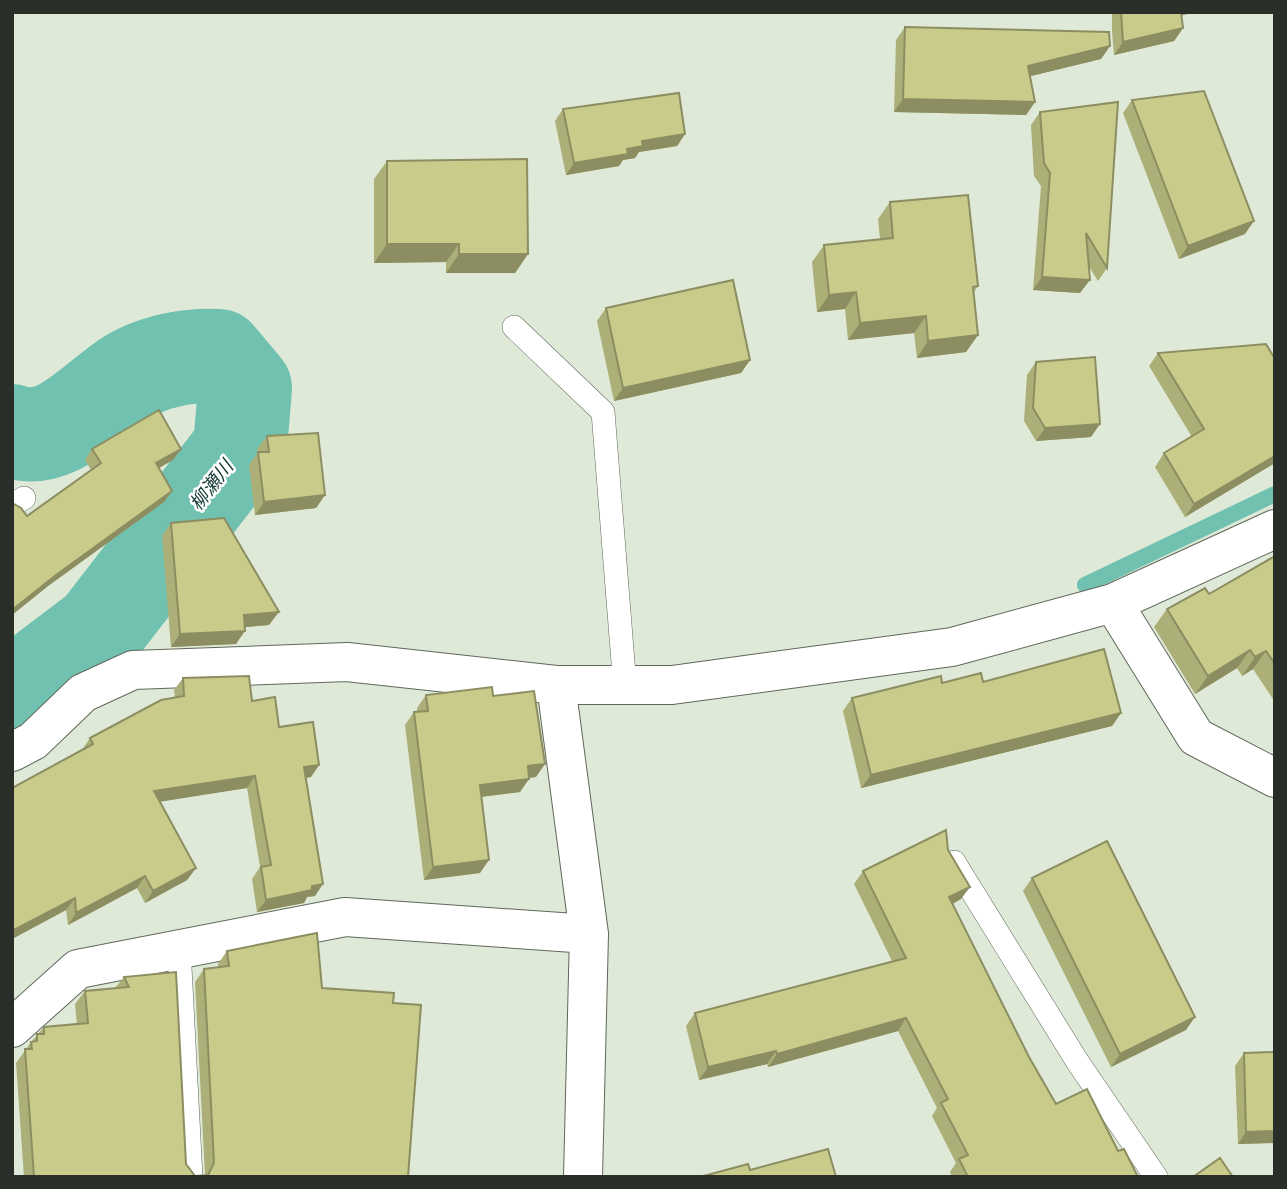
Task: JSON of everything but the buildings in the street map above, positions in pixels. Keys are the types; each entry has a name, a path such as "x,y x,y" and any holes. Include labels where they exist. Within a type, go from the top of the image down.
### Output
{"street":[{"path":"12,751 33,741 83,694 133,670 347,662 556,685 625,687 672,685 952,647 1113,603 1275,529"},
{"path":"1113,603 1196,737 1275,778"},
{"path":"556,685 589,934 583,1177"},
{"path":"12,1028 78,969 345,918 589,934"}],"lane":[{"path":"514,327 603,412 625,687"},
{"path":"951,856 1077,1061 1156,1177"},
{"path":"179,948 191,1177"}],"waterway":[{"name":"柳瀬川","path":"12,431 30,434 47,432 79,414 124,379 158,363 178,359 218,356 245,388 240,448 99,630 12,696"},
{"path":"1085,585 1275,494"}]}
